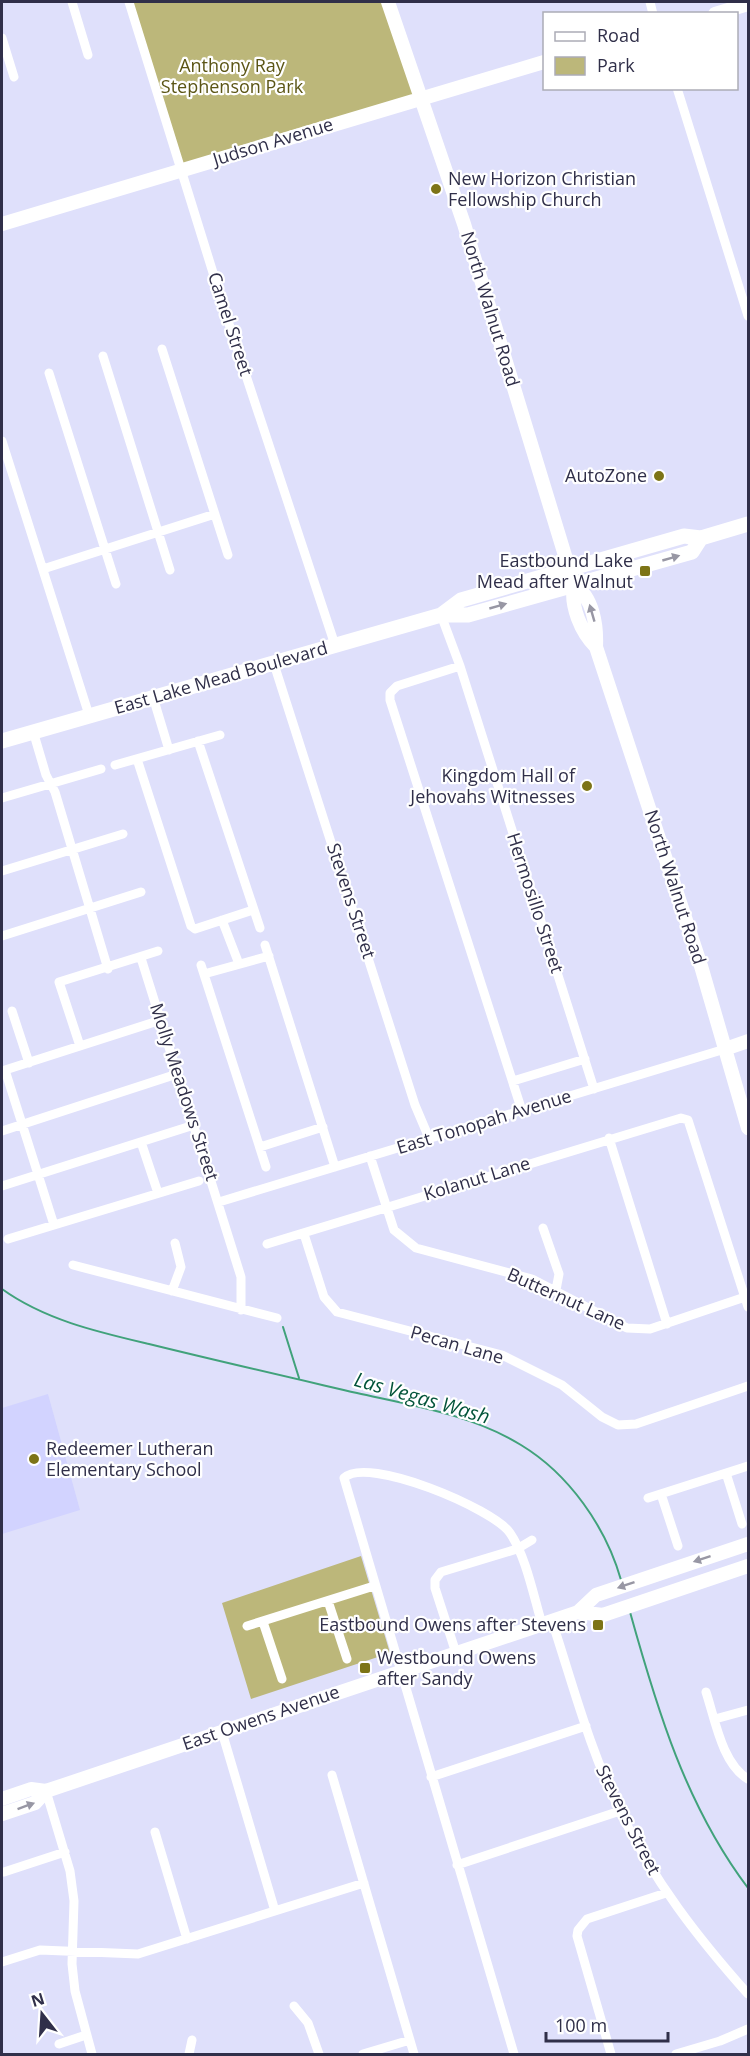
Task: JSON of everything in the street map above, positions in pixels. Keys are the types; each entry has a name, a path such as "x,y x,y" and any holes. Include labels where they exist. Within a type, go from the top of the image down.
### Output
{"main road":[{"name":"East Lake Mead Boulevard","path":"441,615 461,600 569,568 684,536 701,538 748,525"},
{"name":"East Lake Mead Boulevard","path":"2,741 441,615 468,615 692,552 701,538"}],"street":[{"path":"72,2 88,55"},
{"name":"Camel Street","path":"129,2 334,645"},
{"name":"North Walnut Road","path":"388,2 479,270 574,585 587,596 597,630 596,647 701,966 748,1128"},
{"path":"722,12 748,4"},
{"path":"2,38 14,77"},
{"name":"Judson Avenue","path":"2,224 543,62"},
{"path":"678,90 748,316"},
{"path":"162,349 228,555"},
{"path":"103,356 170,570"},
{"path":"49,373 116,584"},
{"path":"2,441 89,715"},
{"path":"42,569 214,514"},
{"name":"Hermosillo Street","path":"441,615 460,666 594,1089"},
{"name":"Stevens Street","path":"274,663 415,1105 429,1138"},
{"path":"460,666 397,686 390,693 390,700 522,1111"},
{"path":"153,698 169,750"},
{"path":"33,731 55,792 108,969"},
{"path":"115,765 220,735"},
{"path":"198,741 260,928"},
{"path":"137,759 191,926 195,929 253,910"},
{"path":"2,798 100,769"},
{"path":"2,871 123,834"},
{"path":"2,936 141,892"},
{"path":"222,920 239,964"},
{"path":"265,945 335,1167"},
{"path":"80,1046 59,982 108,969 158,951"},
{"path":"266,1167 203,969 239,964 269,956"},
{"name":"Molly Meadows Street","path":"141,958 241,1277 241,1310"},
{"path":"12,1011 29,1063"},
{"path":"54,1225 3,1071 161,1020"},
{"name":"East Tonopah Avenue","path":"219,1202 748,1041"},
{"path":"513,1081 585,1059"},
{"path":"2,1131 177,1074"},
{"name":"Kolanut Lane","path":"267,1244 674,1118 688,1120 748,1300"},
{"path":"2,1186 194,1125"},
{"path":"260,1147 323,1127"},
{"path":"609,1138 667,1324"},
{"path":"141,1142 158,1194"},
{"name":"Butternut Lane","path":"370,1156 394,1230 416,1248 496,1268 556,1290 627,1328 650,1329 748,1300"},
{"path":"8,1239 200,1181"},
{"path":"543,1228 560,1274 556,1290"},
{"name":"Pecan Lane","path":"304,1234 324,1297 338,1312 502,1355 561,1385 602,1417 618,1425 636,1424 748,1386"},
{"path":"172,1291 181,1267 175,1243"},
{"path":"73,1265 277,1318"},
{"path":"648,1498 748,1466"},
{"name":"Stevens Street","path":"374,1586 344,1478 361,1471 424,1486 496,1520 511,1534 620,1811 666,1893 692,1929 748,1994"},
{"path":"726,1473 742,1524"},
{"path":"661,1494 678,1546"},
{"path":"456,1653 435,1588 435,1580 441,1572 517,1549 532,1540"},
{"name":"East Owens Avenue","path":"2,1799 31,1789 46,1791 547,1623 578,1612 596,1595 748,1544"},
{"name":"East Owens Avenue","path":"578,1612 603,1615 748,1566"},
{"path":"247,1626 374,1586 514,2055"},
{"path":"328,1601 347,1659"},
{"path":"264,1622 282,1679"},
{"path":"706,1692 729,1758 738,1773 748,1779"},
{"path":"715,1719 748,1710"},
{"path":"431,1777 586,1725"},
{"path":"222,1732 275,1911"},
{"path":"332,1775 414,2055"},
{"path":"46,1791 64,1852 74,1901 72,1951 75,1991 92,2055"},
{"name":"East Owens Avenue","path":"2,1814 35,1803 46,1791"},
{"path":"457,1865 620,1811"},
{"path":"155,1832 187,1939"},
{"path":"4,1872 64,1852"},
{"path":"2,1962 40,1950 106,1955 138,1954 364,1883"},
{"path":"611,2055 577,1936 578,1930 587,1919 666,1893"},
{"path":"294,2006 308,2023 318,2055"},
{"path":"676,2055 748,2029"},
{"path":"59,2044 86,2035"},
{"path":"189,2055 192,2040"},
{"path":"363,2055 410,2040"}],"shaded area":[{"name":"Redeemer Lutheran Elementary School","path":"48,1394 80,1510 2,1534 2,1408"}],"green space":[{"name":"Anthony Ray Stephenson Park","path":"129,2 388,2 419,98 181,171"},
{"path":"361,1556 390,1653 251,1699 222,1603"}],"waterway":[{"name":"Las Vegas Wash","path":"2,1289 36,1309 72,1324 227,1363 441,1412 483,1426 521,1445 555,1471 570,1486 606,1541 621,1580"},
{"path":"283,1327 299,1378"},
{"name":"Las Vegas Wash","path":"630,1612 651,1685 676,1756 707,1824 726,1857 748,1888"}],"place":[{"name":"New Horizon Christian Fellowship Church","path":"436,189"},
{"name":"AutoZone","path":"659,476"},
{"name":"Eastbound Lake Mead after Walnut","path":"645,571"},
{"name":"Kingdom Hall of Jehovahs Witnesses","path":"587,786"},
{"name":"Redeemer Lutheran Elementary School","path":"34,1459"},
{"name":"Eastbound Owens after Stevens","path":"598,1625"},
{"name":"Westbound Owens after Sandy","path":"365,1668"}]}
